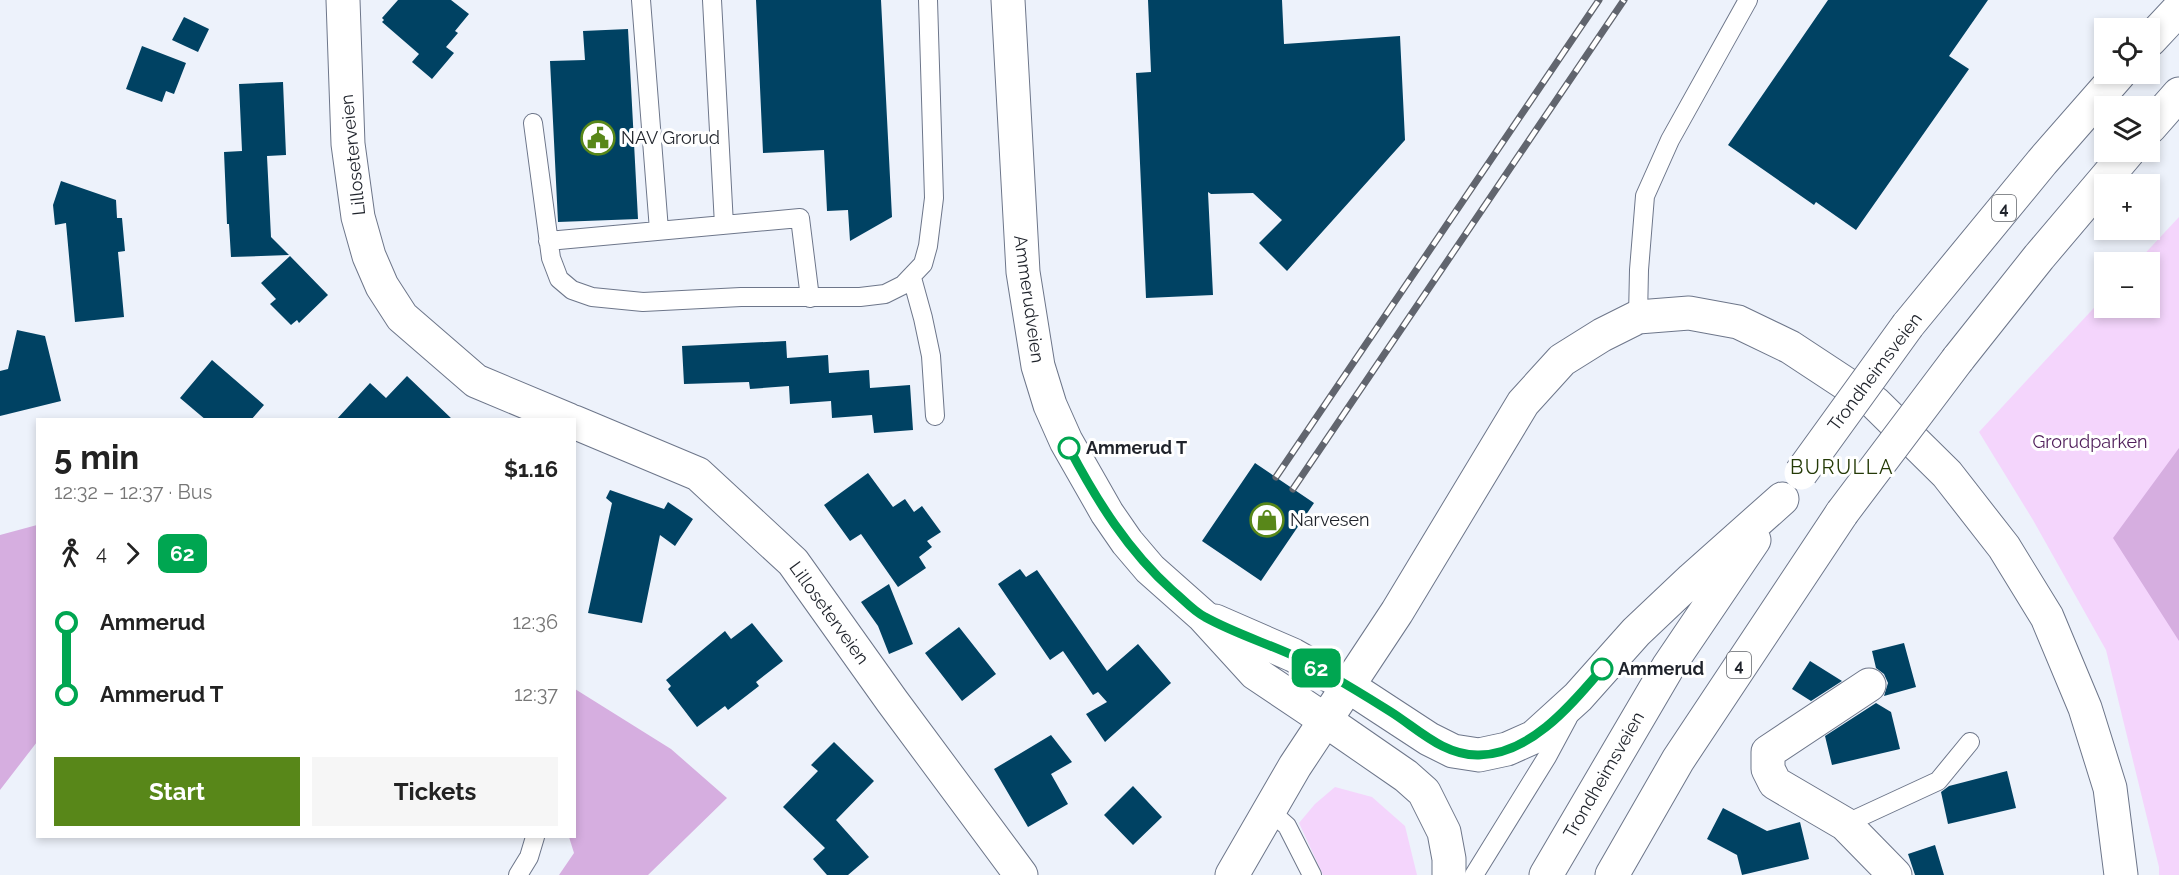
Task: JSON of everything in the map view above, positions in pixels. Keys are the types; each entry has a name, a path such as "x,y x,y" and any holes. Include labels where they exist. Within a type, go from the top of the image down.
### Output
{"main road":[{"name":"Lilloseterveien","path":"343,0 348,144 358,218 369,256 382,286 402,317 476,381 564,418"},
{"name":"Ammerudveien","path":"1008,0 1023,272 1038,366 1050,405 1065,441 1084,477 1127,542 1150,569 1203,616 1255,673 1406,776 1424,792 1444,832 1449,859 1449,875"},
{"path":"2160,29 2179,9"},
{"name":"Trondheimsveien","path":"1546,875 1668,667 1782,499 1908,325 2042,162 2110,84"},
{"path":"2160,116 2179,94"},
{"name":"4","path":"1612,875 1684,751 1842,513 1958,359 2039,257 2120,162"},
{"path":"1232,875 1269,810 1325,720 1397,612 1523,403 1562,360 1602,335 1638,317 1689,313 1738,322 1790,347 1875,403 1947,474 2004,547 2048,617 2085,708 2110,788 2121,875"},
{"name":"Lilloseterveien","path":"576,423 698,474 793,562 1021,875"},
{"name":"Ammerudveien","path":"1203,616 1293,655 1348,686 1453,752 1479,755 1507,749 1534,737 1578,697 1636,632 1782,499"},
{"path":"1869,685 1768,752 1768,769 1775,783 1845,824 1895,875"}],"lane":[{"path":"641,0 658,230"},
{"path":"712,0 724,225"},
{"path":"533,123 551,258 559,279 572,290 592,297 643,302 741,297 860,297 885,294 912,278 923,264 928,246 934,198 928,0"},
{"path":"1638,317 1645,196 1670,140 1748,0"},
{"path":"548,241 800,218 810,298"},
{"path":"912,278 931,356 934,416"},
{"path":"1474,875 1547,758 1578,697"},
{"path":"1845,824 1938,781 1970,742"},
{"path":"1269,810 1287,826 1312,875"},
{"path":"518,875 529,857 535,838"}],"green space":[{"name":"Grorudparken","path":"2179,217 2179,875 2159,875 2159,867 2106,650 2033,520 1979,432 2094,308 2094,318 2160,318 2160,252 2146,252 2160,240"},
{"path":"1335,787 1372,797 1405,826 1417,875 1323,875 1299,823 1315,804"}],"shaded area":[{"path":"2179,448 2179,641 2113,538"},
{"path":"36,525 36,743 0,790 0,535"},
{"path":"576,690 671,749 727,798 648,875 559,875 574,853 569,838 576,838"}],"building":[{"path":"398,0 451,0 469,14 455,31 458,33 446,47 454,53 432,79 412,62 419,54 382,22 384,20 382,18"},
{"path":"756,0 881,0 892,217 850,241 848,210 827,211 824,150 763,153"},
{"path":"1148,0 1282,0 1284,44 1400,36 1405,140 1287,271 1259,243 1282,220 1253,193 1211,194 1208,192 1213,295 1146,298 1136,73 1151,72"},
{"path":"1828,0 1988,0 1949,56 1969,69 1856,230 1816,202 1814,205 1728,145"},
{"path":"184,17 209,29 198,52 172,40"},
{"path":"628,29 638,219 558,222 550,61 585,60 583,31"},
{"path":"142,46 186,63 174,94 166,91 162,102 126,89"},
{"path":"283,82 286,155 267,156 271,237 289,255 231,257 224,152 242,151 239,84"},
{"path":"61,181 116,200 117,218 122,218 125,251 118,252 124,317 75,322 66,223 55,225 53,205"},
{"path":"290,256 328,295 299,323 297,320 291,325 270,304 276,299 261,283"},
{"path":"17,330 45,336 61,401 0,416 0,371 8,369"},
{"path":"786,341 787,358 828,355 829,373 869,370 870,388 910,385 913,430 874,433 872,415 832,418 831,401 790,404 789,386 750,389 749,382 684,384 682,346"},
{"path":"212,360 264,405 253,418 204,418 180,398"},
{"path":"407,376 451,418 338,418 370,383 386,398"},
{"path":"1255,463 1314,503 1261,581 1202,541"},
{"path":"868,473 893,507 905,499 914,512 922,506 941,532 927,541 932,547 919,557 926,568 898,587 861,534 850,541 824,505"},
{"path":"610,490 664,509 668,502 693,519 675,546 660,535 642,623 588,613 612,503 606,498"},
{"path":"1020,569 1026,577 1037,570 1107,671 1138,644 1171,683 1105,742 1086,714 1107,702 1098,692 1093,695 1063,651 1050,660 998,584"},
{"path":"889,584 913,644 889,654 878,626 861,602"},
{"path":"752,623 783,661 756,682 759,686 728,710 725,706 697,727 668,689 671,686 666,680 725,631 731,639"},
{"path":"959,627 996,674 962,701 925,653"},
{"path":"1904,643 1916,687 1884,696 1888,683 1884,674 1876,668 1872,651"},
{"path":"1810,661 1842,681 1811,701 1792,689"},
{"path":"1876,703 1891,712 1900,749 1832,765 1825,736"},
{"path":"1051,735 1072,762 1051,774 1068,804 1028,827 994,769"},
{"path":"834,742 874,781 836,820 869,857 848,875 827,875 813,859 825,848 783,807 818,771 811,765"},
{"path":"2007,771 2016,808 1948,824 1941,792 1949,786"},
{"path":"1133,786 1162,817 1133,845 1104,815"},
{"path":"1723,808 1767,831 1800,822 1809,859 1742,875 1737,855 1707,839"},
{"path":"1935,845 1944,875 1915,875 1908,854"}],"railway":[{"path":"1276,477 1599,0"},
{"path":"1293,489 1624,0"}],"bus line":[{"name":"62","path":"1069,448 1084,477 1127,542 1150,569 1203,616 1293,655 1348,686 1453,752 1479,755 1507,749 1534,737 1578,697 1602,669"}],"place":[{"name":"NAV Grorud","path":"598,138"},
{"name":"Ammerud T","path":"1069,448"},
{"name":"Narvesen","path":"1267,520"},
{"name":"Ammerud","path":"1602,669"}],"district":[{"name":"BURULLA","path":"1842,467"}]}
